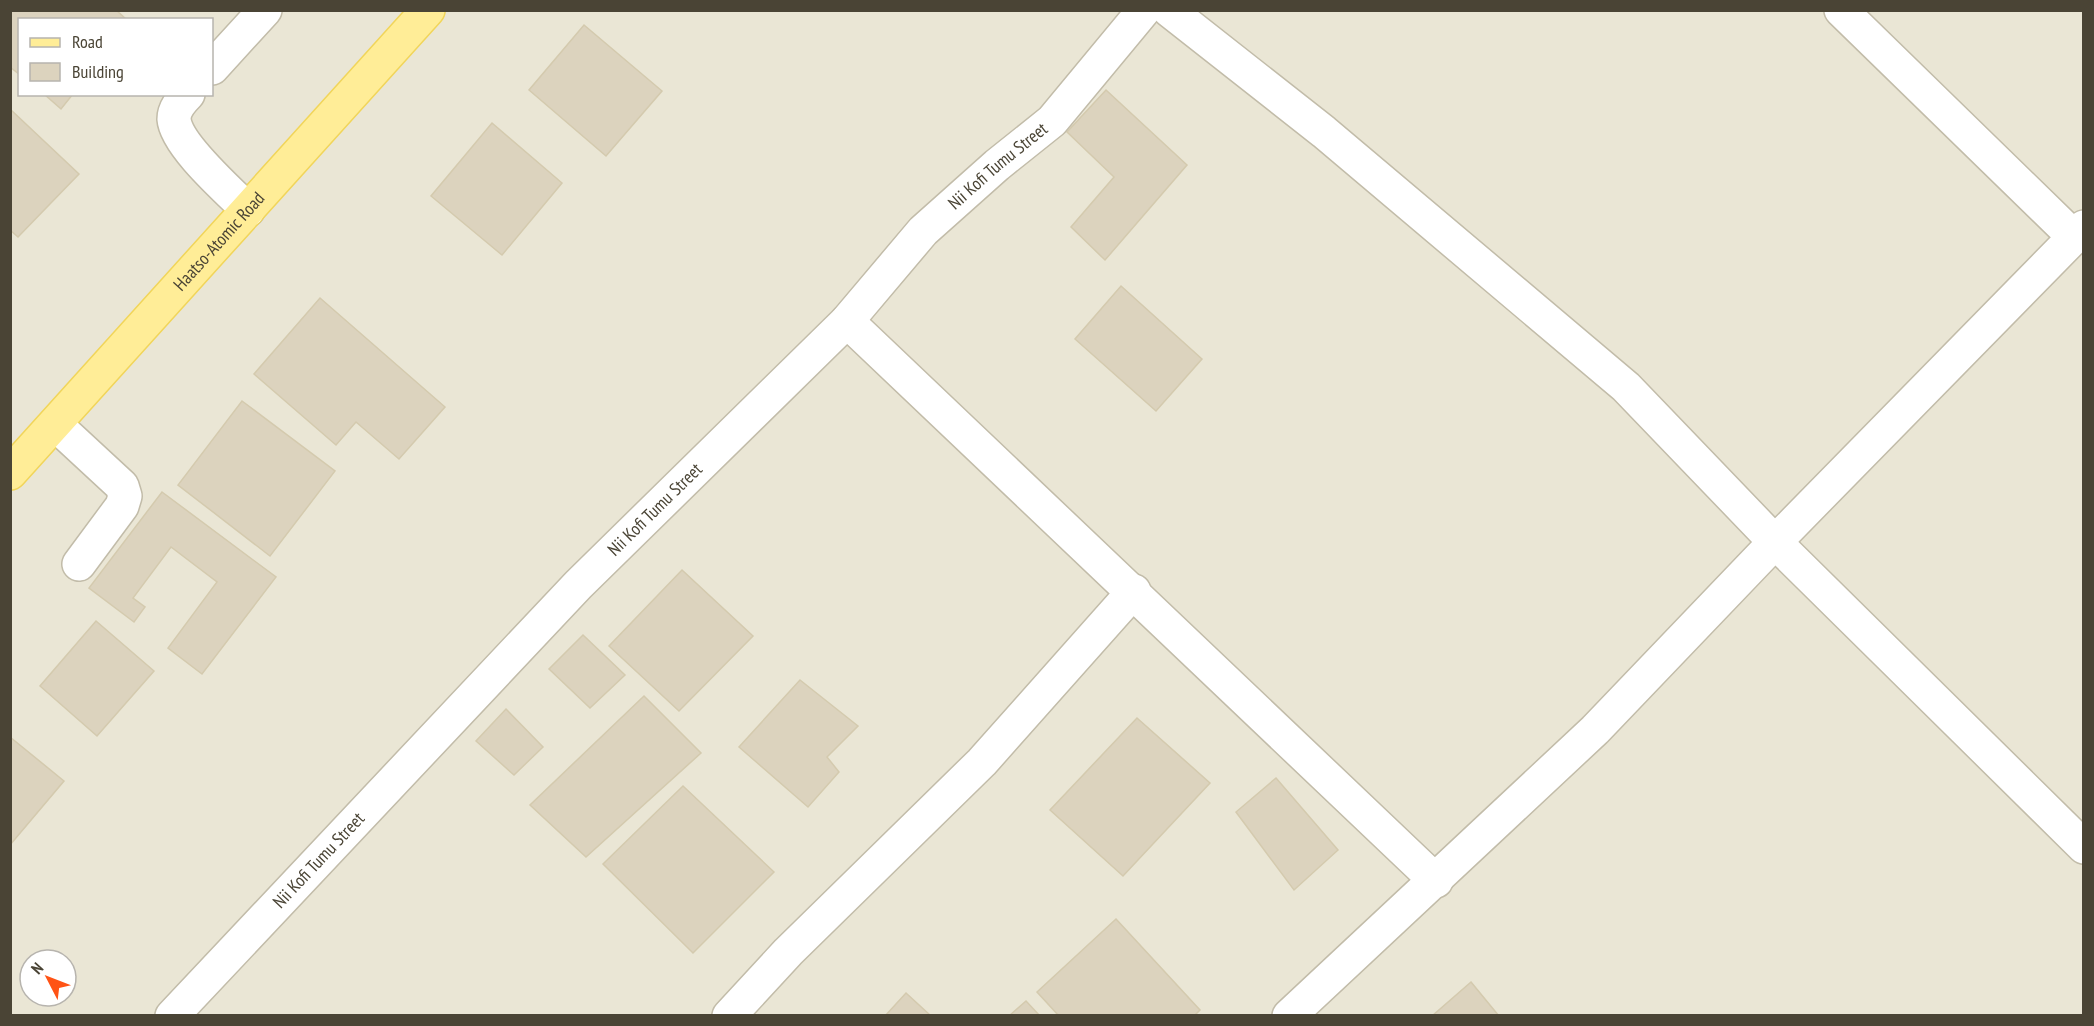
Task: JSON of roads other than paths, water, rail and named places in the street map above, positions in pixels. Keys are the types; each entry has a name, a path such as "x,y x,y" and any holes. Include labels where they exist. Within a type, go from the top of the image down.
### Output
{"main road":[{"name":"Haatso-Atomic Road","path":"10,473 428,10"}],"street":[{"path":"213,67 265,10"},
{"name":"Nii Kofi Tumu Street","path":"172,1016 578,585 847,321 923,231 997,165 1052,121 1144,10"},
{"path":"1169,10 1324,132 1626,387 1775,542 2084,847"},
{"path":"1289,1016 1595,730 1775,542 2079,232 1841,10"},
{"path":"186,96 178,105 174,118 179,133 192,154 248,210"},
{"path":"847,321 1134,591 1436,881"},
{"path":"55,424 122,486 125,496 122,506 79,564"},
{"path":"729,1016 788,952 982,762 1134,591"}]}
